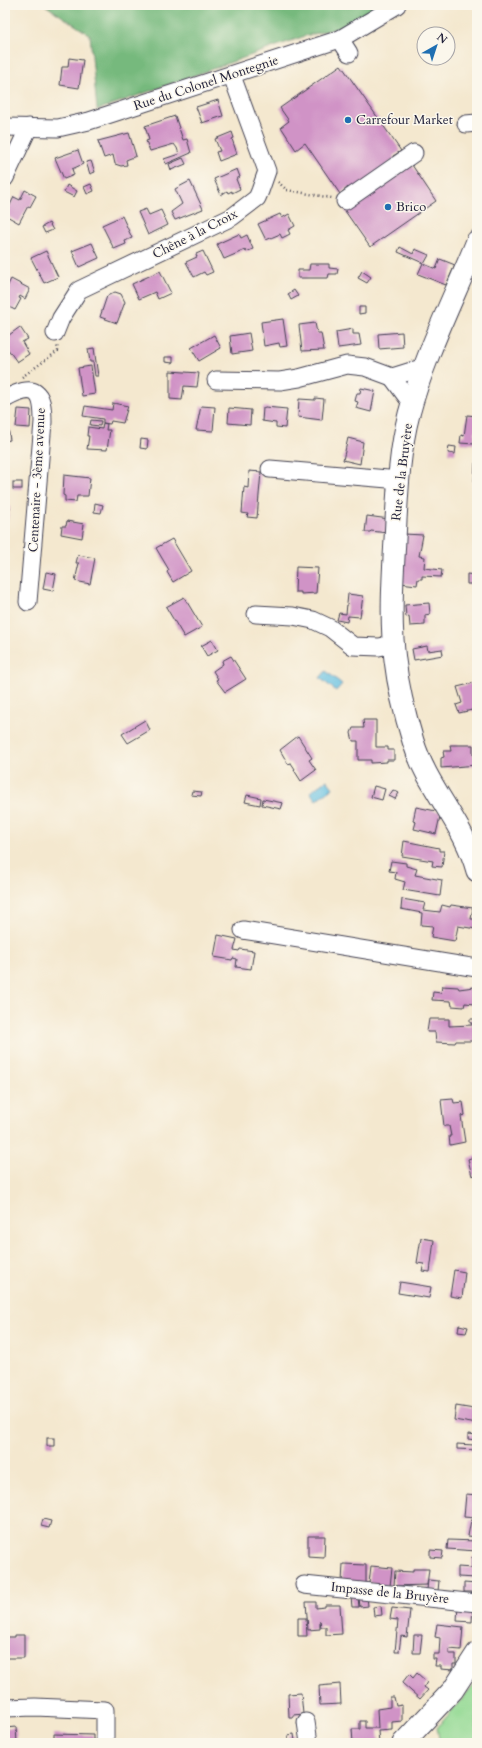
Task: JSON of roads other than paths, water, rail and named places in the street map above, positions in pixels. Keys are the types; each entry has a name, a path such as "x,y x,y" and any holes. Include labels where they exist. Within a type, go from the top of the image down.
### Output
{"main road":[{"name":"Rue de la Bruyère","path":"477,241 424,367 412,404 405,437 400,480 393,580 395,659 413,741 421,762 434,788 459,827 471,852 477,872"},
{"name":"Rue de la Bruyère","path":"394,644 402,676 428,754 438,776 466,820 477,842"},
{"path":"403,1743 453,1690 477,1653"}],"street":[{"name":"Rue du Colonel Montegnie","path":"5,126 58,128 76,125 232,76 345,46 397,5"},
{"name":"Chêne à la Croix","path":"55,333 61,318 79,290 232,218 257,198 267,171 232,76"},
{"path":"5,178 29,127"},
{"path":"345,201 414,153"},
{"path":"216,380 280,381 299,378 347,365 365,367 392,377 412,404"},
{"path":"392,377 424,367"},
{"name":"Centenaire - 3ème avenue","path":"5,398 22,391 31,390 40,396 43,405 43,422 28,602"},
{"path":"270,469 400,480"},
{"path":"256,614 293,616 313,620 330,628 354,646 380,647 394,644"},
{"path":"243,930 477,968"},
{"name":"Impasse de la Bruyère","path":"304,1585 477,1602"},
{"path":"5,1708 35,1707 105,1710 105,1743"},
{"path":"306,1722 309,1743"}],"water":[{"path":"326,671 342,684 336,691 320,678"},
{"path":"327,780 333,788 316,800 310,792"}],"place":[{"name":"Carrefour Market","path":"348,120"},
{"name":"Brico","path":"388,207"}]}
